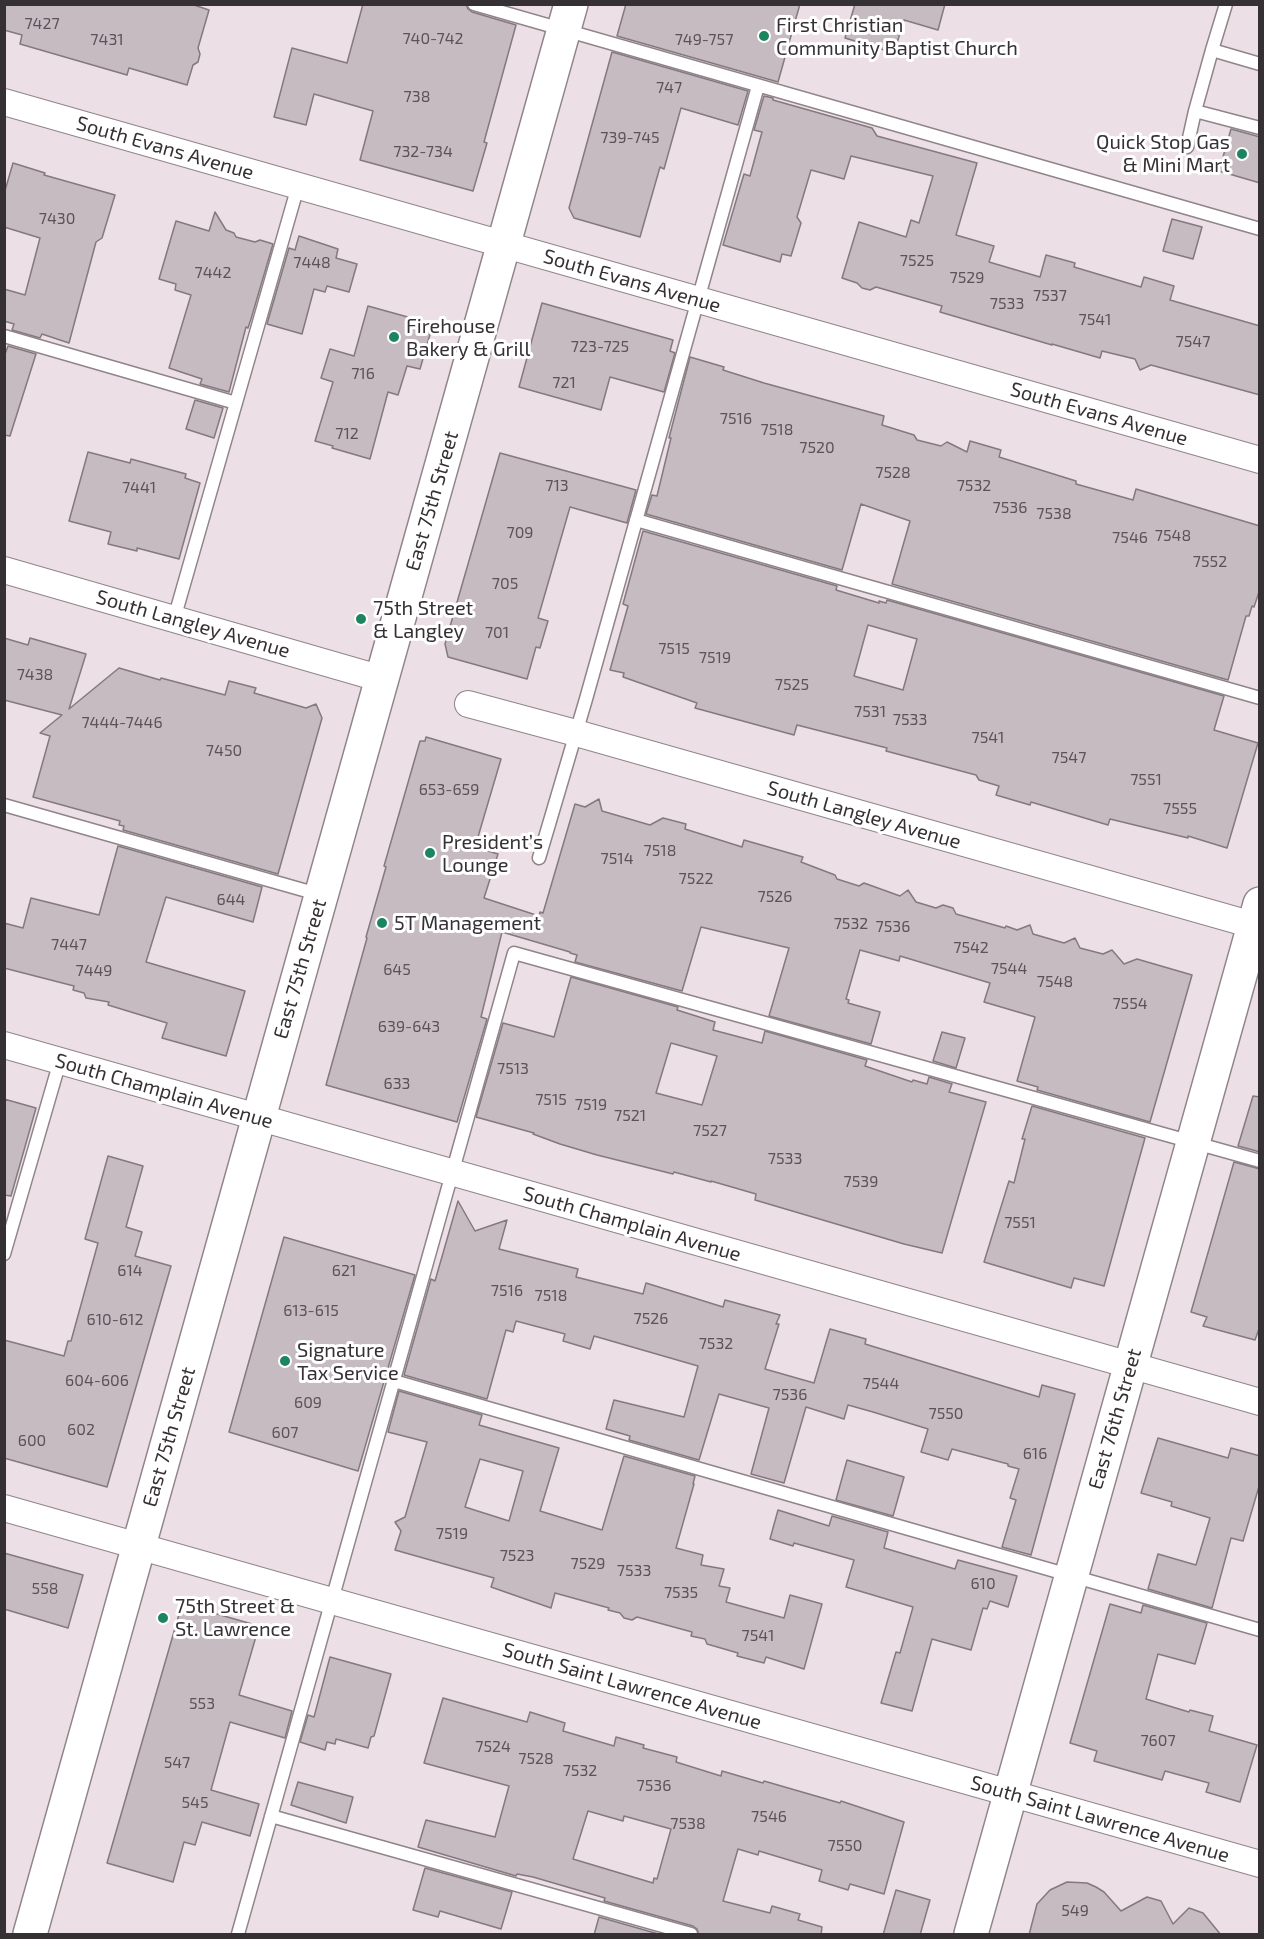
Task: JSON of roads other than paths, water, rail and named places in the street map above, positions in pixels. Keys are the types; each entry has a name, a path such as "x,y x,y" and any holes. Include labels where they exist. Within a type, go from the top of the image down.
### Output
{"street":[{"name":"East 75th Street","path":"30,1935 567,17"},
{"name":"South Evans Avenue","path":"4,102 1260,460"},
{"name":"South Langley Avenue","path":"4,570 382,679"},
{"name":"South Langley Avenue","path":"468,705 1258,919"},
{"name":"East 76th Street","path":"971,1935 1130,1365 1258,919"},
{"name":"South Champlain Avenue","path":"4,1045 1260,1402"},
{"name":"South Saint Lawrence Avenue","path":"4,1508 1260,1864"}],"lane":[{"path":"474,4 567,17 758,86 1260,229"},
{"path":"1187,147 1226,4"},
{"path":"1212,50 1260,64"},
{"path":"539,858 758,86"},
{"path":"1195,111 1260,128"},
{"path":"174,619 298,186"},
{"path":"4,336 236,403"},
{"path":"636,520 1260,698"},
{"path":"4,805 321,896"},
{"path":"238,1935 514,953 1260,1161"},
{"path":"4,1254 60,1061"},
{"path":"393,1381 1260,1630"},
{"path":"271,1816 691,1935"}],"place":[{"name":"First Christian Community Baptist Church","path":"764,36"},
{"name":"Quick Stop Gas & Mini Mart","path":"1242,154"},
{"name":"Firehouse Bakery & Grill","path":"394,337"},
{"name":"75th Street & Langley","path":"361,619"},
{"name":"President’s Lounge","path":"430,853"},
{"name":"5T Management","path":"382,923"},
{"name":"Signature Tax Service","path":"285,1361"},
{"name":"75th Street & St. Lawrence","path":"163,1618"}]}
